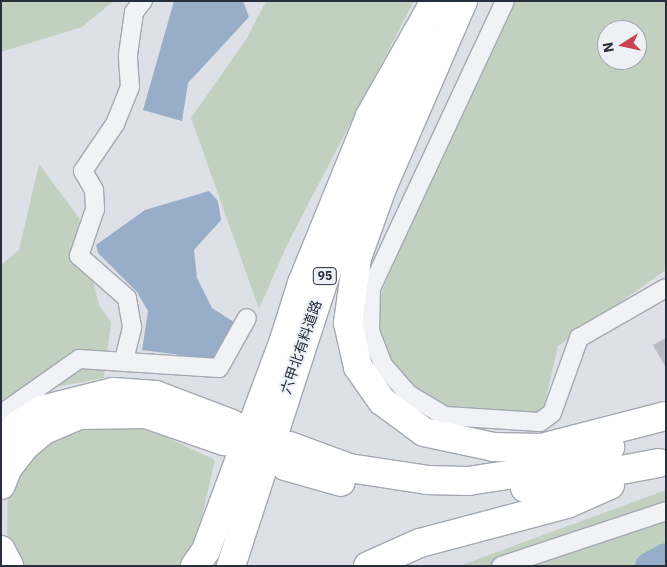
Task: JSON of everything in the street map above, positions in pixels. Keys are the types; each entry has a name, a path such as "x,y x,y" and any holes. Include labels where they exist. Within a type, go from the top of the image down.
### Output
{"main road":[{"name":"六甲北有料道路","path":"215,566 302,283 370,116 435,1"},
{"name":"六甲北有料道路","path":"231,566 327,270 382,140 455,1"},
{"path":"463,1 382,188 357,258 348,323 358,367 382,401 424,432 494,447 541,448 666,416"},
{"path":"195,566 206,550 284,340"},
{"path":"1,445 18,425 41,410 113,392 156,395 228,432 146,414 79,415 44,430 26,445 7,469 1,485"},
{"path":"662,461 564,483 477,494 380,490 288,456 427,480 468,481 541,470 633,440 666,423"},
{"path":"368,566 420,543 568,504 662,461"},
{"path":"1,550 9,566"}],"street":[{"path":"124,360 132,327 127,298 79,256 95,209 94,190 83,171 115,124 130,87 128,56 134,12 143,1"},
{"path":"505,1 371,289 370,331 383,365 408,394 445,416 540,422 552,413 580,338 666,288"},
{"path":"1,414 79,359 124,360 219,368 247,318"},
{"path":"501,566 666,511"}],"green space":[{"path":"1,1 114,1 82,27 1,52"},
{"path":"266,1 414,1 288,243 259,309 191,118 247,38"},
{"path":"494,1 666,1 666,270 558,346 543,412 473,423 429,407 380,359 376,307"},
{"path":"39,164 79,218 99,305 111,322 104,378 55,387 1,421 1,265 19,250"},
{"path":"105,423 147,428 215,460 195,547 178,566 23,566 7,534 8,481 30,449 62,429"},
{"path":"666,490 666,558 648,566 459,566"}],"water":[{"path":"174,1 243,1 249,17 188,83 182,121 143,110"},
{"path":"209,191 218,201 221,220 194,250 197,278 212,308 234,322 212,359 142,350 148,311 137,292 98,253 96,245 145,210"}],"building":[{"path":"666,338 666,368 653,345"}],"waterway":[{"path":"649,566 666,557"}]}
